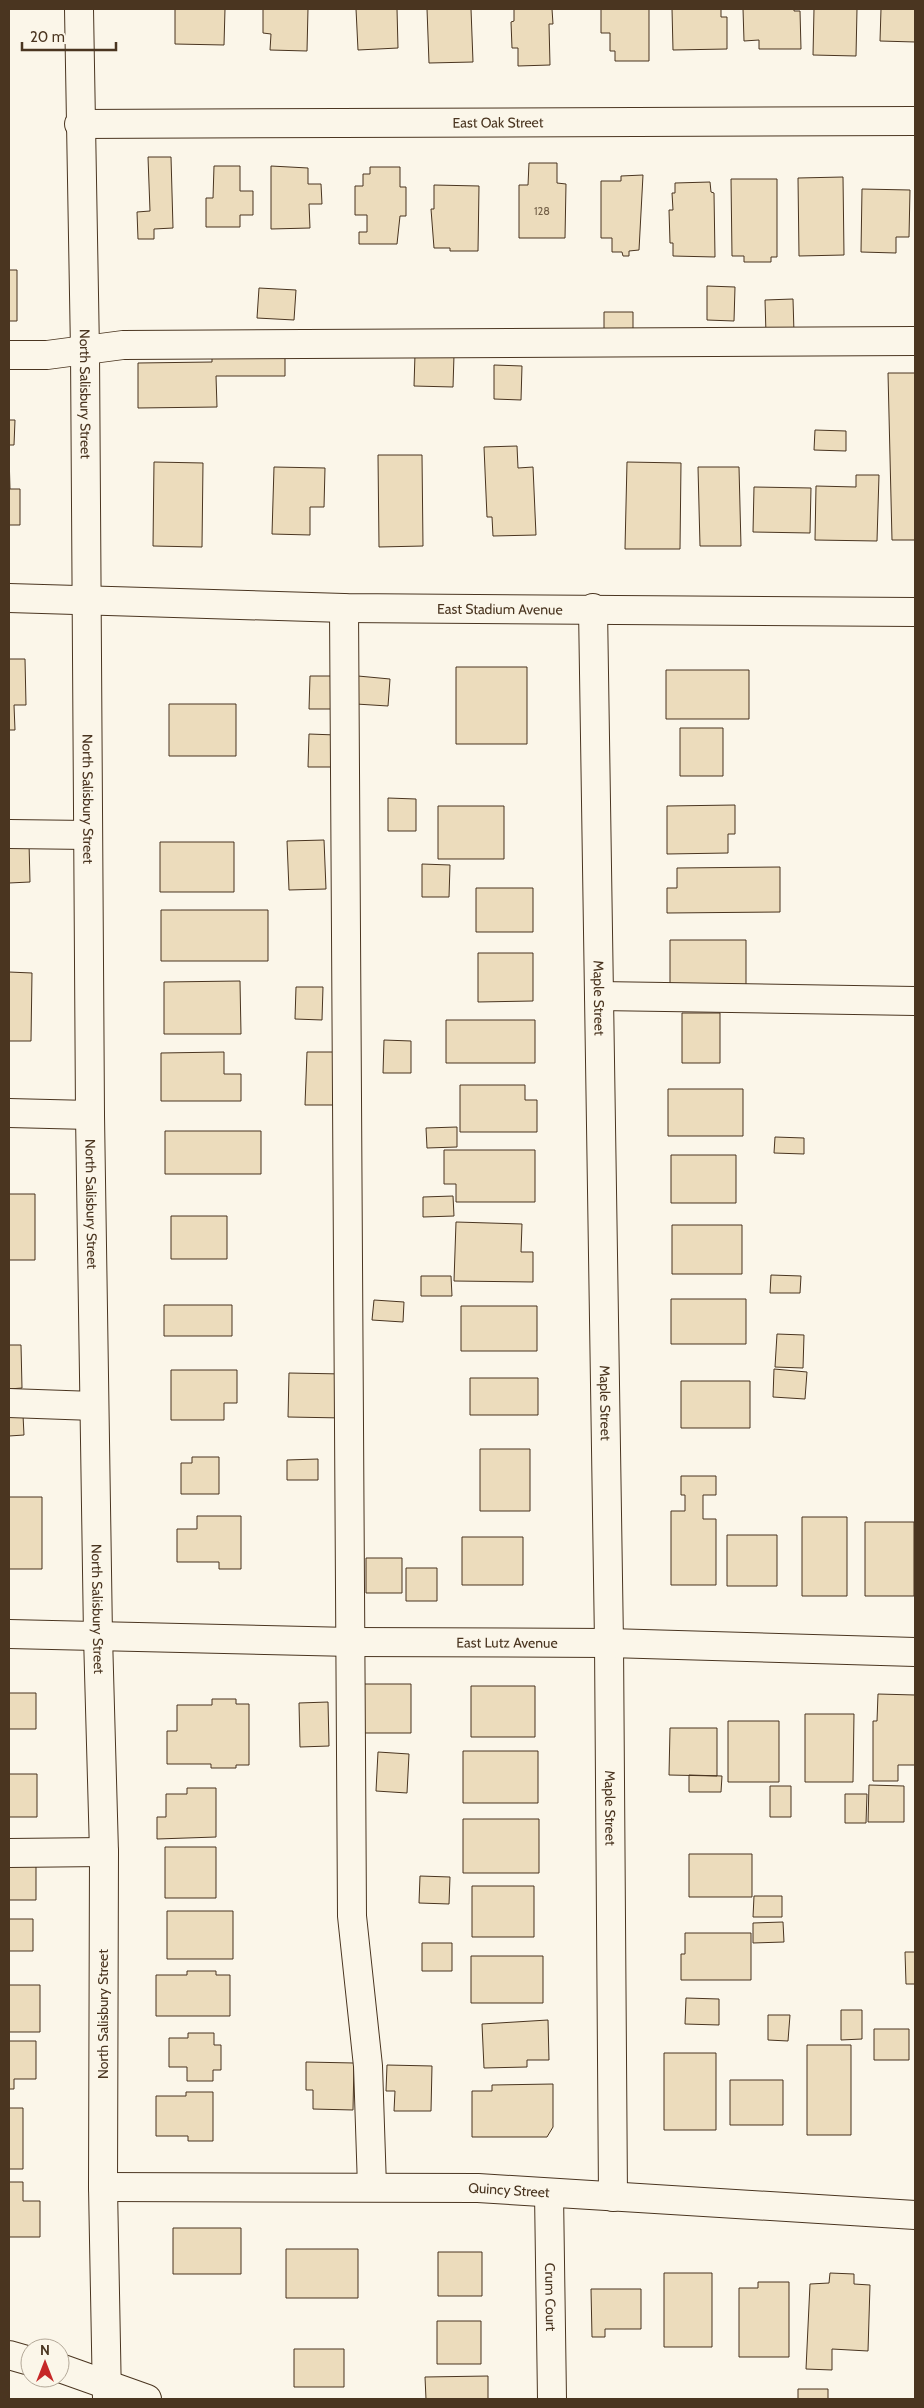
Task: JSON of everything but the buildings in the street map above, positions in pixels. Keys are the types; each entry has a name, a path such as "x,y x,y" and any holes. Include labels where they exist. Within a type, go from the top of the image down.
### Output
{"street":[{"name":"North Salisbury Street","path":"79,9 86,351 90,1115 98,1636 104,1852 103,2188 107,2392"},
{"name":"East Oak Street","path":"80,124 915,121"},
{"path":"9,355 48,355 133,345 915,341"},
{"name":"East Stadium Avenue","path":"9,598 344,608 594,608 915,612"},
{"path":"344,608 352,1916 368,2066 372,2187"},
{"name":"Maple Street","path":"594,608 609,1644 613,2197"},
{"path":"9,834 88,835"},
{"path":"599,996 915,1001"},
{"path":"9,1113 90,1115"},
{"path":"9,1403 94,1406"},
{"name":"East Lutz Avenue","path":"9,1634 351,1642 609,1644 915,1652"},
{"path":"9,1853 104,1852"},
{"name":"Quincy Street","path":"103,2188 478,2188 915,2216"},
{"name":"Crum Court","path":"549,2193 552,2399"},
{"path":"70,2373 107,2392 147,2399"}]}
